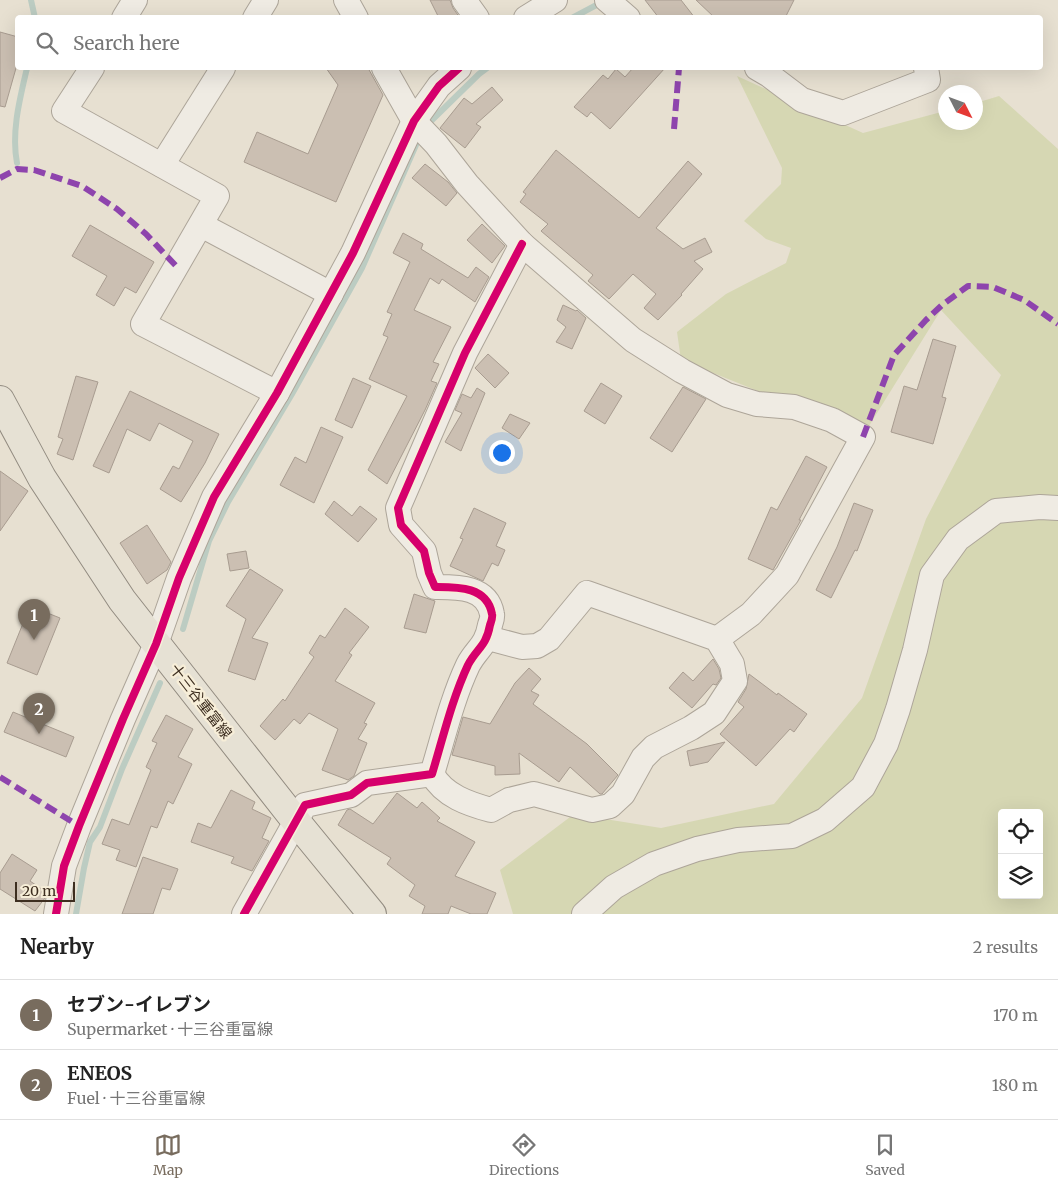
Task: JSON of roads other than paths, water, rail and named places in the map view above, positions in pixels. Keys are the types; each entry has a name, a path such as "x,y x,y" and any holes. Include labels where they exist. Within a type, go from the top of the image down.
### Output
{"main road":[{"name":"十三谷重富線","path":"0,400 42,478 122,600 295,820 372,914"}],"street":[{"path":"126,15 135,0"},
{"path":"257,15 266,0"},
{"path":"346,0 354,15"},
{"path":"464,0 475,15"},
{"path":"531,15 555,0"},
{"path":"91,70 64,110 217,196 142,324 277,393"},
{"path":"162,165 222,70"},
{"path":"385,70 414,121 436,144 467,184 522,244 633,340 682,371 727,395 758,404 794,407 832,420 863,437 787,575 751,614 717,639"},
{"path":"56,914 67,858 123,719 156,644 179,578 214,497 277,393 353,253 414,121 439,86 457,70"},
{"path":"761,70 802,100 843,112 928,80 926,70"},
{"path":"201,225 331,294"},
{"path":"488,638 522,647 537,646 549,639 587,593 717,639 732,664 735,681 714,713 692,728 654,747 643,758 623,794 610,806 592,810 534,794 510,800 491,810 464,803 436,783 432,774 451,710 469,663 488,638 492,614 486,602 477,592 465,588 435,587 429,573 424,551 401,525 398,508 465,353 522,244"},
{"path":"584,914 614,887 654,864 697,849 738,840 792,836 825,820 862,787 886,744 915,650 932,575 958,539 996,511 1058,508"},
{"path":"244,914 305,805 351,795 367,782 432,774"}],"waterway":[{"path":"31,0 34,15"},
{"path":"578,15 602,2"},
{"path":"17,163 15,151 16,127 27,70"},
{"path":"427,128 431,121 484,70"},
{"path":"183,629 209,541 228,502 292,394 362,268 421,137"},
{"path":"76,914 90,842 100,827 122,769 160,683"}],"place":[{"name":"セブン-イレブン","path":"34,640"},
{"name":"ENEOS","path":"39,734"}]}
